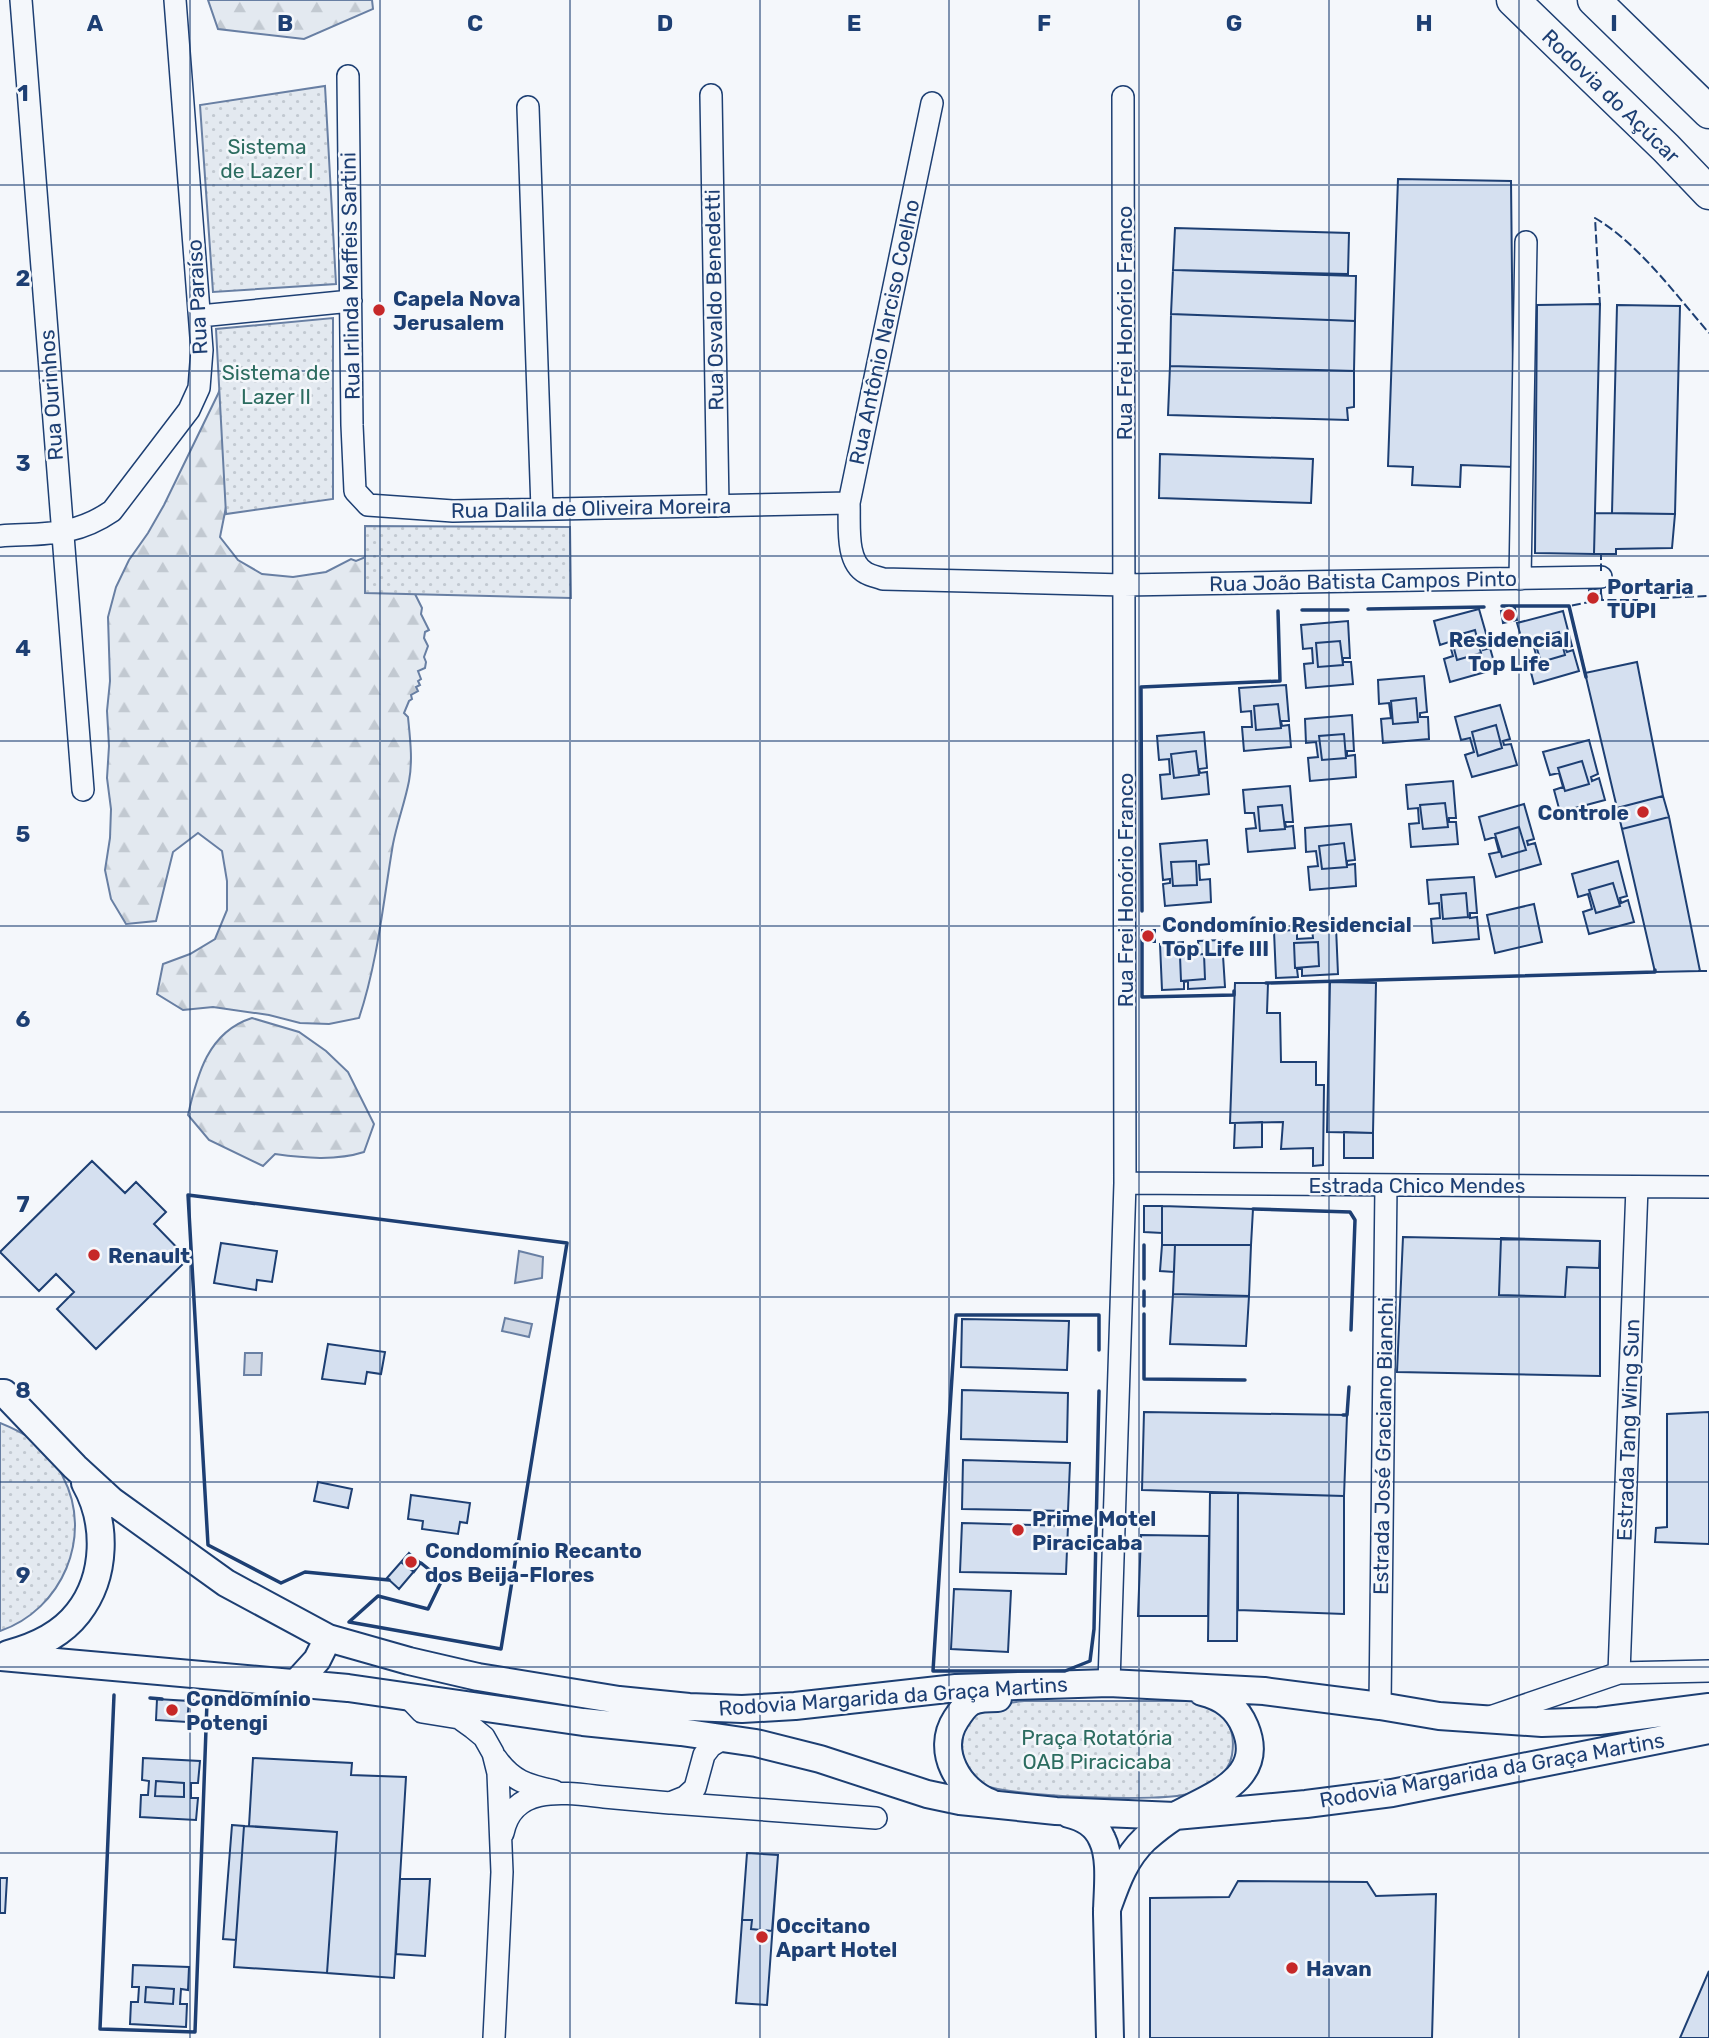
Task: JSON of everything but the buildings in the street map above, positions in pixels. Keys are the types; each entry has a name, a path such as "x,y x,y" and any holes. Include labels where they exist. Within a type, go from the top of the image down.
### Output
{"highway":[{"name":"Rodovia do Açúcar","path":"1513,0 1709,193"},
{"path":"1594,0 1709,112"}],"main road":[{"name":"Rodovia Margarida da Graça Martins","path":"1,1391 75,1467 123,1509 226,1583 328,1638 478,1677 619,1700 743,1709 795,1706 956,1688 1109,1683 1264,1691 1439,1716 1542,1723 1599,1721 1709,1707"},
{"path":"0,1657 30,1648 66,1625 78,1613 94,1582 102,1532 99,1513 75,1467"},
{"path":"296,1682 317,1660 328,1638"},
{"name":"Rodovia Margarida da Graça Martins","path":"0,1657 296,1682 406,1695 583,1722 756,1742 820,1759 927,1794 960,1801 1056,1811 1175,1816 1271,1808 1392,1793 1709,1730"},
{"path":"995,1805 984,1801 961,1784 949,1752 949,1737 953,1724 971,1702 1023,1696 1047,1686"},
{"path":"1107,1909 1118,1878 1130,1856 1144,1840 1175,1816 1209,1800 1230,1786 1241,1774 1248,1759 1250,1744 1238,1713 1224,1699 1179,1687"},
{"path":"1056,1811 1082,1817 1103,1839 1108,1873 1110,2038"}],"street":[{"name":"Rua Ourinhos","path":"21,0 83,790"},
{"name":"Rua Paraíso","path":"0,536 77,529 112,511 189,410 199,388 202,350 200,316 175,0"},
{"name":"Rua Irlinda Maffeis Sartini","path":"348,76 354,475"},
{"name":"Rua Osvaldo Benedetti","path":"711,95 718,506"},
{"name":"Rua Frei Honório Franco","path":"1109,1683 1125,1183 1123,97"},
{"name":"Rua Antônio Narciso Coelho","path":"855,563 849,503 932,103"},
{"path":"528,107 542,509"},
{"path":"1520,579 1526,242"},
{"path":"200,316 351,301"},
{"name":"Rua Dalila de Oliveira Moreira","path":"354,475 355,491 368,505 453,511 849,503"},
{"name":"Rua João Batista Campos Pinto","path":"855,563 865,573 883,579 1124,585 1601,577"},
{"name":"Estrada Chico Mendes","path":"1125,1183 1709,1187"},
{"name":"Estrada José Graciano Bianchi","path":"1380,1706 1386,1185"},
{"name":"Estrada Tang Wing Sun","path":"1619,1673 1637,1187"},
{"path":"1482,1720 1619,1673 1709,1671"},
{"path":"406,1695 422,1712 459,1718 484,1737 513,1778 537,1787 565,1793 670,1803 876,1818"},
{"path":"670,1803 685,1797 695,1788 704,1755 711,1746 724,1738"},
{"path":"493,1753 498,1773 502,1845 494,2038"},
{"path":"699,1776 710,1793 736,1807"},
{"path":"502,1845 505,1822 516,1807 541,1794 565,1793"}],"green space":[{"path":"208,0 372,0 373,9 304,39 218,29"},
{"name":"Sistema de Lazer I","path":"325,86 336,284 213,292 200,105"},
{"name":"Sistema de Lazer II","path":"333,318 333,499 226,514 216,329"},
{"path":"233,354 226,507 220,537 238,560 262,574 293,577 326,572 351,559 356,561 368,556 404,572 422,608 421,614 429,630 425,632 424,638 428,646 424,657 425,668 418,671 420,685 416,687 418,691 411,695 412,699 404,713 408,717 410,773 393,844 366,997 359,1018 329,1024 300,1023 269,1015 213,1007 183,1010 157,994 163,964 190,954 215,939 227,910 227,881 222,851 198,833 173,852 156,921 126,924 111,899 105,870 111,809 107,778 110,681 108,617 116,587 129,560 164,505 218,394"},
{"path":"365,526 570,527 571,598 365,593"},
{"path":"252,1018 299,1032 326,1051 348,1072 374,1124 364,1152 331,1158 275,1154 263,1166 209,1140 188,1115 201,1070 215,1044 225,1033"},
{"path":"0,1423 29,1437 53,1458 72,1500 75,1523 73,1546 55,1589 22,1621 0,1631"},
{"name":"Praça Rotatória OAB Piracicaba","path":"1024,1701 1199,1701 1221,1716 1230,1728 1232,1755 1227,1768 1211,1783 1191,1793 1176,1796 1119,1798 1049,1795 993,1788 979,1783 967,1769 962,1751 968,1723 985,1709"}],"shaded area":[{"path":"519,1251 543,1257 542,1278 515,1283"},
{"path":"505,1318 532,1324 529,1337 502,1331"},
{"path":"245,1353 262,1353 261,1375 244,1375"}],"fence":[{"path":"1600,306 1595,218 1627,241 1670,286 1709,333"},
{"path":"1598,554 1601,554 1601,571"},
{"path":"1601,593 1602,600 1638,600"},
{"path":"1660,598 1709,596"},
{"path":"1586,676 1569,606 1593,599"},
{"path":"1698,971 1709,971"}],"wall":[{"path":"1502,606 1569,606 1586,677"},
{"path":"1368,609 1484,607"},
{"path":"1302,610 1348,610"},
{"path":"1142,911 1141,687 1280,681 1278,611"},
{"path":"1142,939 1142,997 1234,995 1234,991"},
{"path":"1266,983 1655,970"},
{"path":"389,1580 305,1572 281,1583 208,1545 188,1195 567,1243 501,1649 349,1622 378,1596 428,1609 442,1580 421,1563"},
{"path":"1253,1209 1350,1212 1355,1220 1351,1330"},
{"path":"1144,1245 1144,1279"},
{"path":"1144,1291 1144,1306"},
{"path":"1144,1314 1144,1379 1245,1380"},
{"path":"1099,1350 1099,1315 956,1315 933,1671 1065,1671 1090,1661 1094,1629 1099,1391"},
{"path":"1343,1415 1347,1415 1349,1387"},
{"path":"114,1695 100,2029 195,2032 207,1702 186,1700"},
{"path":"150,1698 162,1699"}],"place":[{"name":"Capela Nova Jerusalem","path":"379,310"},
{"name":"Portaria TUPI","path":"1593,598"},
{"name":"Residencial Top Life","path":"1509,615"},
{"name":"Controle","path":"1643,812"},
{"name":"Condomínio Residencial Top Life III","path":"1148,936"},
{"name":"Renault","path":"94,1255"},
{"name":"Prime Motel Piracicaba","path":"1018,1530"},
{"name":"Condomínio Recanto dos Beija-Flores","path":"411,1562"},
{"name":"Condomínio Potengi","path":"172,1710"},
{"name":"Occitano Apart Hotel","path":"762,1937"},
{"name":"Havan","path":"1292,1968"}]}
